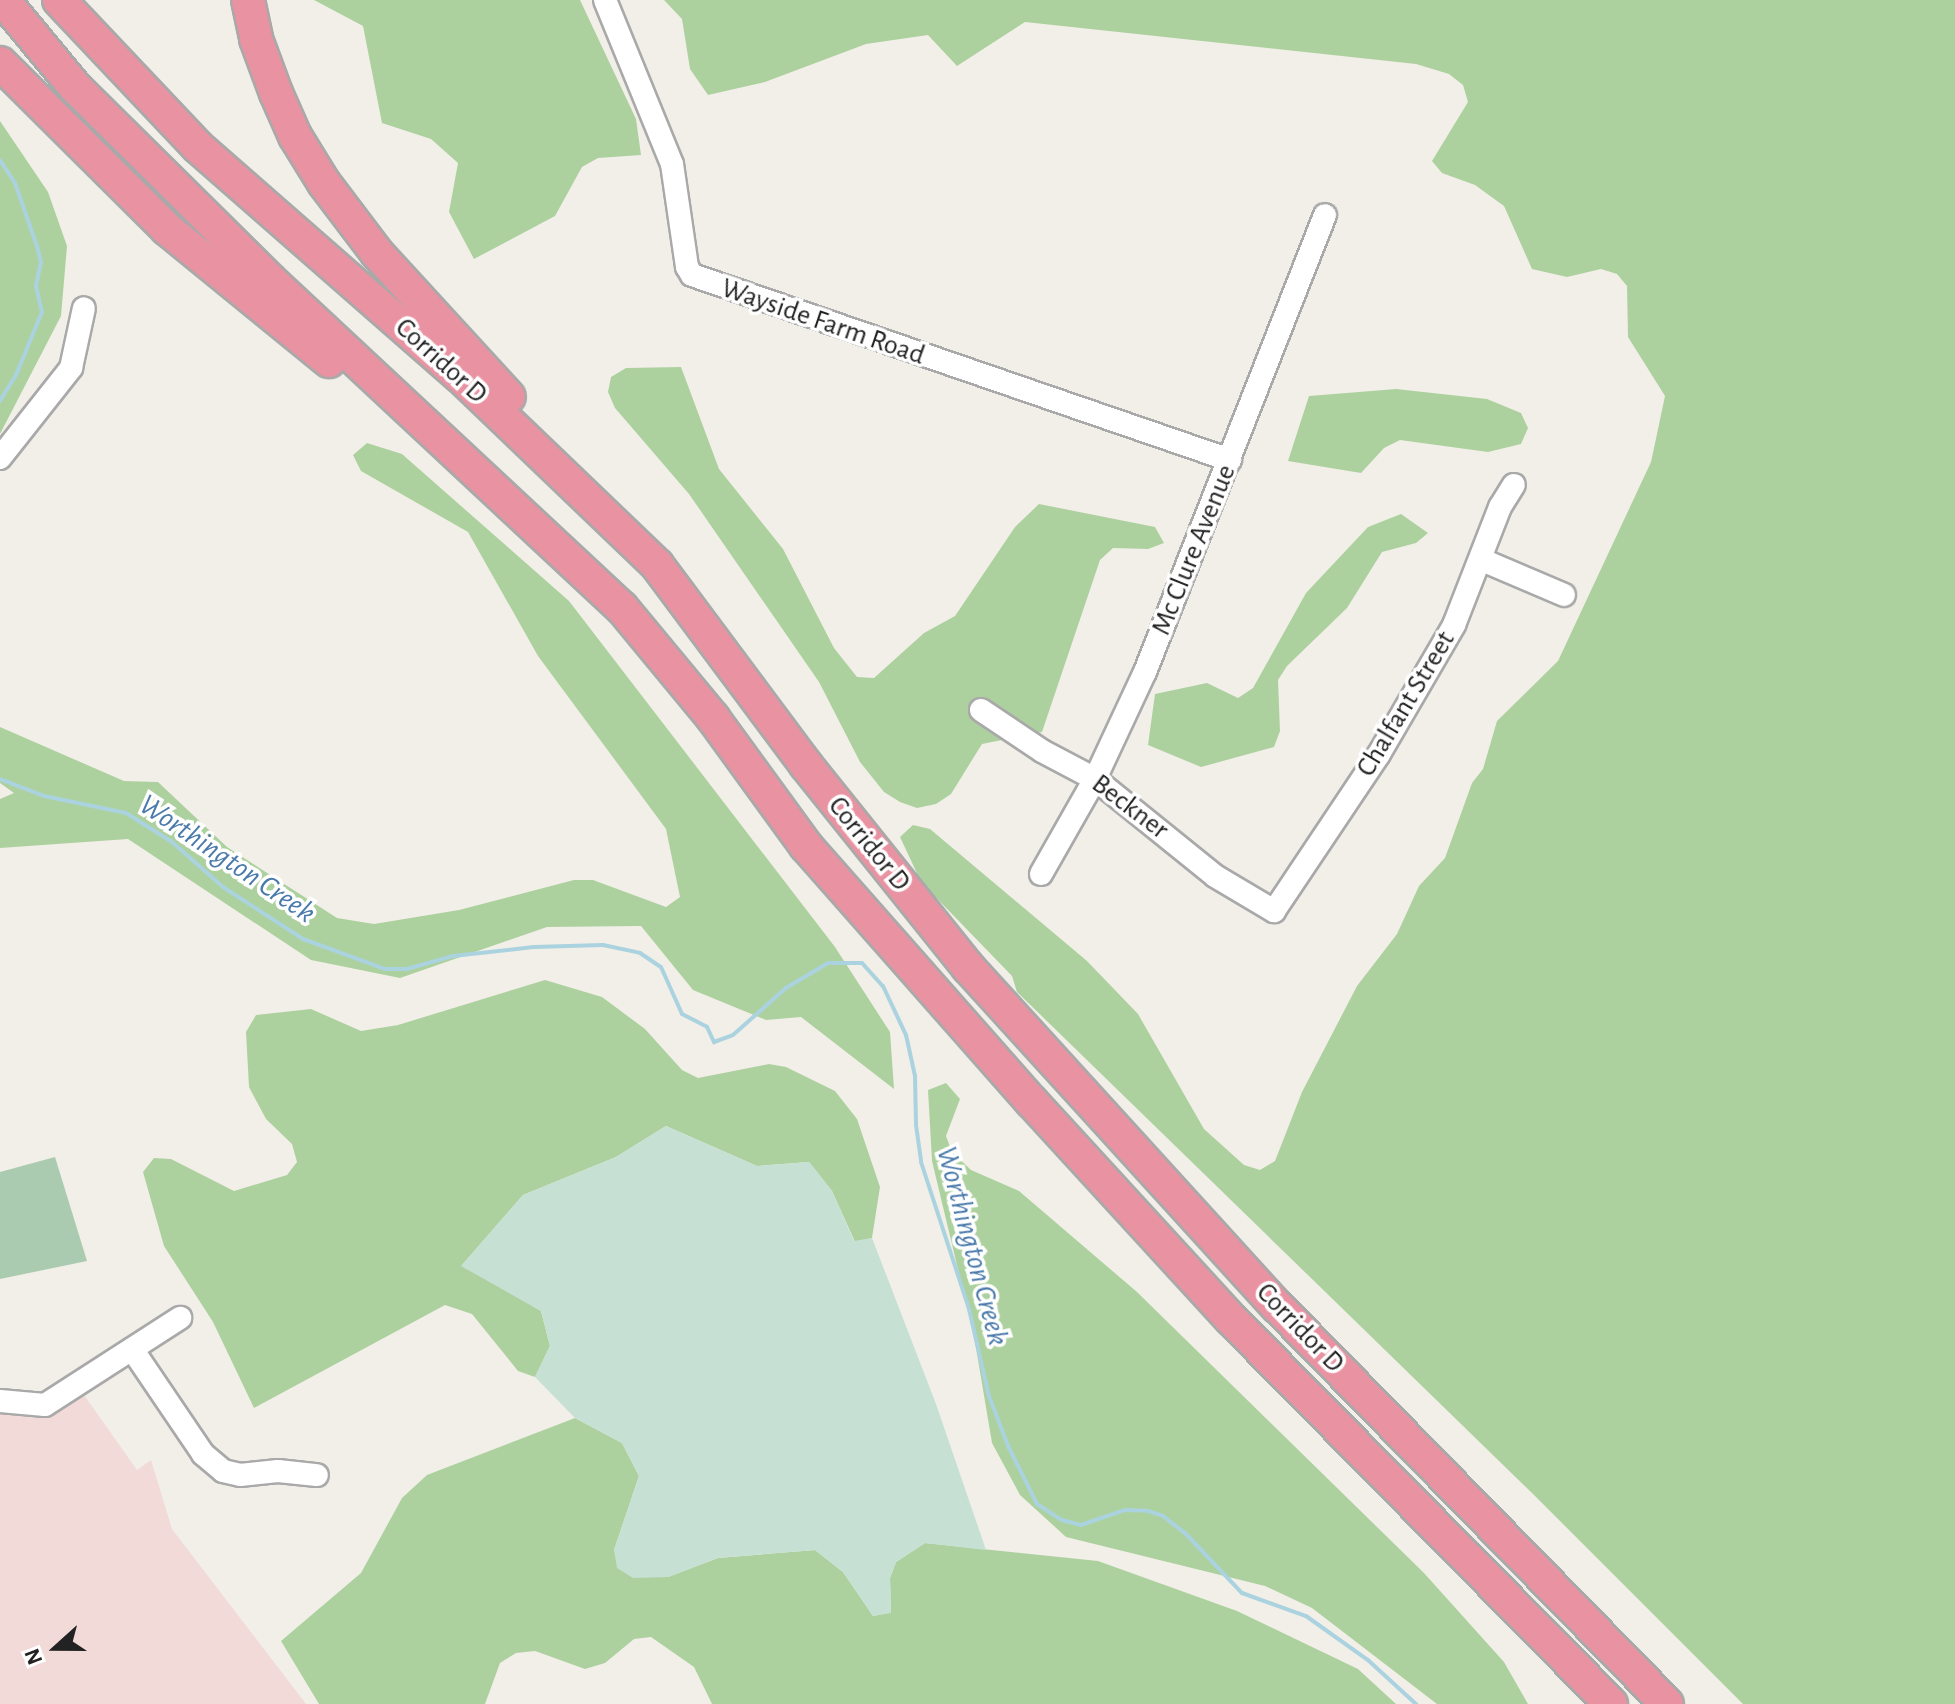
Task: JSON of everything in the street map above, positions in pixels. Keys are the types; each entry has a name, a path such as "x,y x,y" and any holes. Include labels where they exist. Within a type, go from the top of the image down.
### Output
{"highway":[{"name":"Corridor D","path":"3,0 75,87 270,280 622,608 713,718 806,846 1231,1319 1611,1704"},
{"name":"Corridor D","path":"59,0 198,147 460,376 657,565 806,765 968,967 1277,1306 1667,1704"},
{"path":"248,0 256,39 276,93 295,136 324,183 377,253 444,323 657,565"},
{"path":"0,63 167,229 319,353 469,467"}],"street":[{"name":"Wayside Farm Road","path":"605,0 672,164 687,267 692,275 1230,460"},
{"name":"Mc Clure Avenue","path":"1041,874 1095,779 1145,672 1325,215"},
{"path":"0,458 71,368 84,308"},
{"name":"Chalfant Street","path":"1274,911 1379,754 1454,625 1482,560 1500,507 1514,485"},
{"path":"1482,560 1564,595"},
{"name":"Beckner","path":"981,710 1042,751 1095,779 1215,876 1274,911"},
{"path":"0,1401 45,1405 180,1318"},
{"path":"132,1349 203,1454 223,1471 240,1475 288,1471 317,1475"}],"shaded area":[{"path":"77,1385 137,1470 151,1460 172,1529 306,1704 0,1704 0,1401 45,1405"}],"green space":[{"path":"314,0 580,0 636,119 641,155 598,158 582,167 555,216 474,259 449,212 458,163 431,139 382,123 363,26"},
{"path":"664,0 1955,0 1955,1704 1743,1704 1533,1494 1017,992 1012,976 921,882 900,837 913,825 930,829 1087,961 1138,1014 1204,1129 1244,1165 1260,1170 1275,1161 1302,1092 1357,986 1397,934 1419,886 1445,858 1472,783 1483,769 1497,721 1558,661 1651,462 1665,396 1628,337 1627,286 1617,274 1601,269 1567,277 1532,269 1504,206 1475,185 1442,173 1432,161 1468,102 1463,85 1449,74 1416,64 1025,22 957,66 928,35 866,44 765,82 708,95 690,69 682,19"},
{"path":"0,121 48,192 67,246 61,316 0,434"},
{"path":"681,367 719,469 783,549 834,648 857,677 874,678 924,633 955,616 1015,527 1039,504 1155,527 1164,543 1148,549 1113,548 1100,560 1042,732 982,744 951,794 936,804 917,808 900,802 884,792 860,762 819,682 689,494 615,408 608,392 611,377 626,368"},
{"path":"1396,389 1487,399 1521,413 1528,428 1521,444 1488,452 1400,440 1384,448 1361,473 1288,461 1309,396"},
{"path":"367,443 402,454 569,601 835,947 890,1032 894,1089 801,1017 766,1020 693,990 641,926 547,927 400,978 311,960 128,839 0,848 0,799 14,793 0,783 0,727 124,781 158,782 227,847 337,918 374,924 459,910 574,880 593,880 666,907 680,897 666,829 538,656 468,532 361,471 353,455"},
{"path":"1401,514 1428,533 1416,543 1382,552 1347,608 1287,666 1278,680 1280,731 1274,747 1201,767 1148,745 1155,694 1207,683 1238,698 1253,688 1306,593 1368,527"},
{"path":"545,980 602,997 645,1029 682,1070 698,1078 769,1064 786,1067 835,1091 857,1119 880,1187 872,1238 855,1242 832,1191 809,1162 757,1166 666,1126 616,1157 523,1195 462,1265 541,1311 550,1346 535,1377 518,1371 472,1314 445,1305 254,1408 213,1322 164,1246 143,1172 154,1158 171,1159 234,1191 287,1175 297,1162 292,1144 266,1119 249,1087 246,1032 256,1015 311,1009 361,1031 398,1025"},
{"path":"946,1083 960,1099 946,1136 952,1152 971,1170 1019,1191 1137,1292 1424,1573 1504,1662 1528,1704 1437,1704 1312,1608 1265,1586 1066,1537 1020,1495 992,1443 974,1336 932,1161 928,1090"},
{"path":"666,1126 757,1166 809,1162 832,1191 854,1241 872,1238 936,1404 986,1550 925,1543 896,1562 890,1578 891,1613 873,1616 843,1572 815,1550 718,1558 668,1577 633,1578 617,1568 614,1550 639,1476 622,1443 575,1418 535,1377 550,1346 541,1311 461,1266 523,1195 616,1157"},
{"path":"55,1157 87,1261 0,1279 0,1172"},
{"path":"575,1418 622,1443 639,1476 614,1550 668,1577 718,1558 815,1550 843,1572 873,1616 891,1612 890,1578 896,1562 925,1543 1098,1561 1237,1611 1358,1669 1396,1704 712,1704 694,1667 651,1637 634,1639 605,1663 585,1669 535,1651 516,1653 500,1663 485,1704 319,1704 281,1641 361,1573 402,1498 427,1475"}],"waterway":[{"name":"Worthington Creek","path":"0,160 15,183 37,246 41,262 36,286 42,312 16,375 0,401"},
{"name":"Worthington Creek","path":"0,779 44,796 126,813 172,842 223,887 303,939 385,969 407,969 453,956 534,947 603,945 640,953 661,967 682,1014 707,1027 714,1042 733,1035 786,988 828,963 862,963 883,986 906,1035 915,1076 916,1125 921,1162 969,1309 989,1396 1008,1446 1037,1504 1062,1520 1081,1525 1125,1510 1148,1511 1163,1516 1186,1534 1242,1593 1306,1616 1369,1661 1416,1704"}]}
